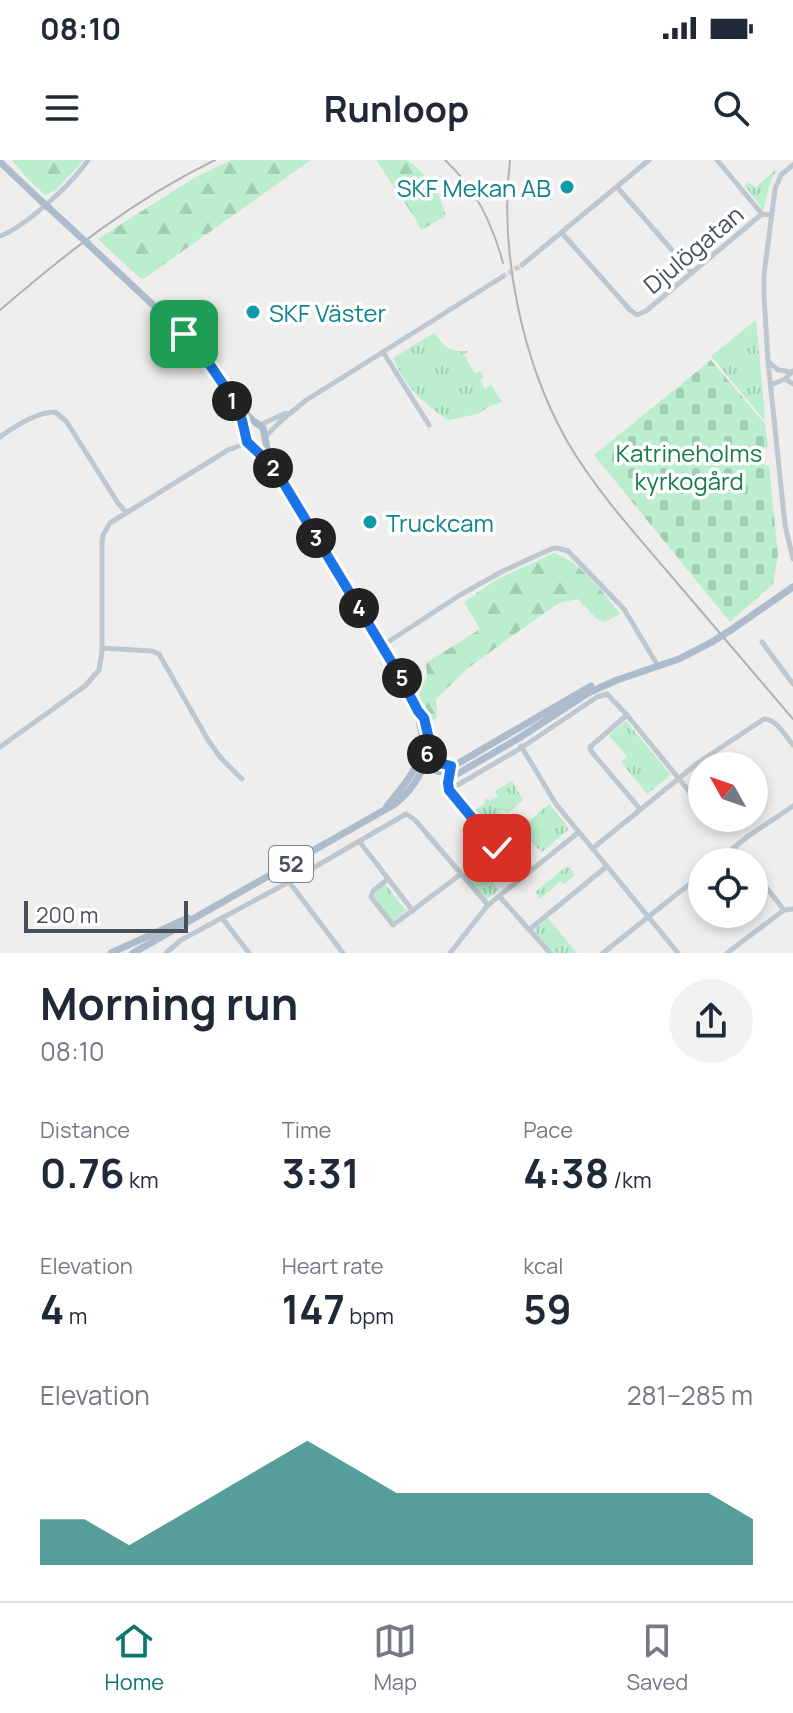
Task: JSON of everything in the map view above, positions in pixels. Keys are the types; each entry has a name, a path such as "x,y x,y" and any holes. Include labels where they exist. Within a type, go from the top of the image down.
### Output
{"main road":[{"name":"52","path":"0,162 184,334 227,390 265,431 269,453 281,479 418,711 422,762 385,809 133,953"},
{"name":"52","path":"227,390 247,438 281,479"},
{"path":"259,425 248,426 247,438 254,446 260,445 265,438"},
{"path":"422,762 459,773 597,683 679,659 712,642 793,584"},
{"name":"52","path":"111,953 143,947"}],"street":[{"path":"0,236 42,207 88,160"},
{"path":"522,265 649,160"},
{"path":"717,160 762,214"},
{"path":"793,165 777,181 764,286 768,361 784,510 793,559"},
{"path":"617,187 692,273"},
{"name":"Djulögatan","path":"562,233 637,315 646,311 762,214 772,215"},
{"path":"259,425 294,409 502,277"},
{"path":"383,352 429,425"},
{"path":"768,361 778,370 792,372"},
{"path":"771,385 792,372"},
{"path":"785,379 793,384"},
{"path":"265,438 294,409"},
{"path":"0,437 35,416 55,412 66,421 126,512"},
{"path":"0,747 91,681 99,670 102,663 102,542 110,523 247,438"},
{"path":"784,510 793,507"},
{"path":"382,646 478,585 544,551 557,548 568,551 624,609 658,666"},
{"path":"762,642 793,684"},
{"path":"102,648 159,654 208,740 242,779"},
{"path":"449,790 521,748 602,694 611,696 688,789"},
{"path":"627,715 590,747 640,809"},
{"path":"593,848 699,762 764,719 773,721 793,745"},
{"path":"517,734 521,748 551,797 678,953"},
{"path":"450,770 449,790 521,877"},
{"path":"734,848 793,806"},
{"path":"166,953 181,940 406,814 488,905"},
{"path":"450,953 458,949 488,905 579,832"},
{"path":"359,841 413,911"},
{"path":"530,929 606,867"},
{"path":"388,879 373,891 371,897 393,925 461,874"},
{"path":"289,882 343,953"},
{"path":"603,953 688,886"},
{"path":"768,890 784,910"},
{"path":"499,896 550,953"},
{"path":"727,953 784,910 793,909"},
{"path":"222,918 249,953"}],"green space":[{"path":"12,160 84,160 56,190 45,195"},
{"path":"232,160 311,160 142,280 98,239 194,178"},
{"path":"376,160 407,160 416,167 436,187 446,216 421,230"},
{"path":"775,170 763,210 745,186 749,182 755,188"},
{"path":"756,320 765,416 764,420 711,356"},
{"path":"434,333 448,348 468,351 464,355 475,373 480,371 484,377 480,380 485,389 491,385 502,402 479,414 448,420 416,394 393,358"},
{"name":"Katrineholms kyrkogård","path":"711,360 765,424 768,447 759,450 757,457 760,463 769,466 778,555 773,584 730,622 594,455"},
{"path":"554,553 582,570 620,614 604,622 578,599 559,603 468,668 436,699 437,717 433,722 419,695 427,676 426,663 480,629 464,602 494,581"},
{"path":"626,721 671,775 647,794 621,762 627,757 609,735"},
{"path":"512,781 523,800 507,814 503,810 486,824 475,810 487,798 489,801 498,796 495,791"},
{"path":"549,804 568,830 542,852 532,843 513,858 502,845"},
{"path":"477,863 499,890 485,901 463,874"},
{"path":"566,867 575,875 564,884 561,881 540,899 535,892"},
{"path":"385,884 406,911 392,922 371,895"},
{"path":"548,918 577,953 553,953 535,932"}],"tunnel":[{"path":"502,277 522,265"}],"railway":[{"path":"0,310 51,267 129,209 215,160"},
{"path":"445,160 482,207 503,263"},
{"path":"510,160 507,195 511,268 526,341 551,410 567,441 614,509 793,719"}],"place":[{"name":"SKF Mekan AB","path":"567,187"},
{"name":"SKF Väster","path":"253,312"},
{"name":"Truckcam","path":"370,522"}],"route":[{"path":"184,334 227,390 242,420 247,442 281,479 424,718 429,739 426,759 451,766 449,790 497,848"}]}
